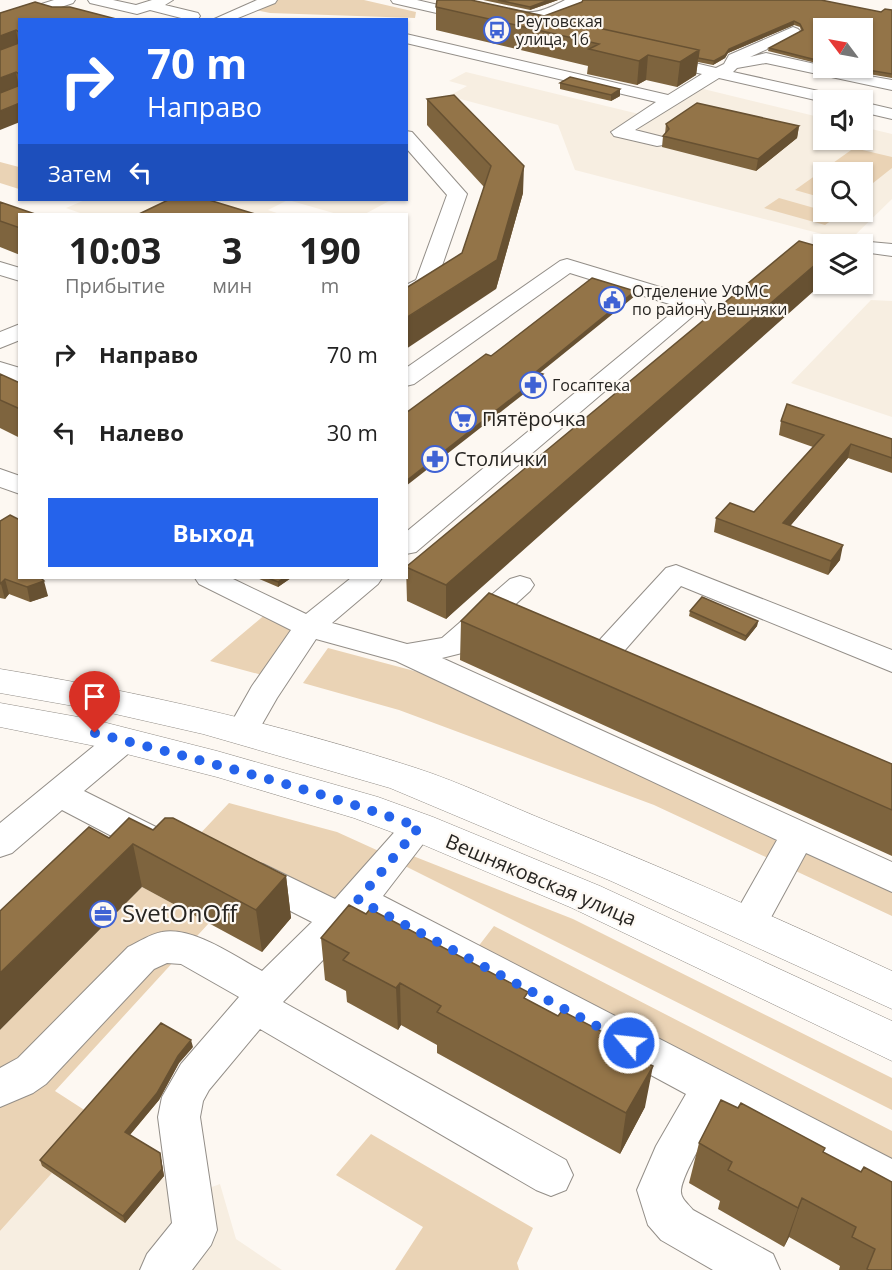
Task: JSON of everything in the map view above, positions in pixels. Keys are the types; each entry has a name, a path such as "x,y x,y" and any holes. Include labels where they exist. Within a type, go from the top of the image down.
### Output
{"main road":[{"name":"Вешняковская улица","path":"0,681 56,690 242,732 404,779 618,866 749,923 892,991"},
{"name":"Вешняковская улица","path":"0,715 123,740 365,807 419,827 586,897 892,1042"}],"street":[{"path":"19,17 68,0"},
{"path":"95,0 137,10 166,0"},
{"path":"224,18 270,0"},
{"path":"398,0 540,33"},
{"path":"442,0 524,18 544,15 576,0"},
{"path":"522,2 543,7"},
{"path":"151,6 193,16"},
{"path":"37,10 67,18"},
{"path":"724,70 735,58 793,32"},
{"path":"408,38 665,99"},
{"path":"640,56 724,70 813,94"},
{"path":"657,141 620,132 703,80 724,70 765,58 892,85"},
{"path":"873,110 892,114"},
{"path":"408,138 457,194 425,283 408,294"},
{"path":"873,249 892,250"},
{"path":"408,378 567,265 695,305 408,544"},
{"path":"0,268 18,274"},
{"path":"0,341 18,332"},
{"path":"0,369 18,377"},
{"path":"0,477 18,485"},
{"path":"600,658 676,574 892,662"},
{"path":"211,579 309,627 407,654 892,878"},
{"path":"242,732 263,693 309,627 367,579"},
{"path":"407,654 451,646 520,585"},
{"path":"492,610 524,624"},
{"path":"556,639 632,672"},
{"path":"0,843 123,740"},
{"path":"57,793 156,843 194,846"},
{"path":"163,1270 195,1230 179,1117 183,1097 195,1077 261,999 348,909 419,827"},
{"path":"749,923 798,835"},
{"path":"225,861 348,909 712,1087 892,1182"},
{"path":"0,1088 32,1071 141,958 164,947 187,949 261,999 551,1175"},
{"path":"712,1087 671,1160 658,1190 664,1210 677,1225 757,1270"}],"shaded area":[{"path":"278,0 364,0 416,12 415,18 270,13 251,9"},
{"path":"466,72 639,114 687,85 813,116 813,150 873,150 873,129 892,134 892,199 873,218 873,162 813,162 813,222 868,222 856,234 822,234 575,170 558,125 449,96 467,86 449,81"},
{"path":"851,150 862,150 892,157 892,168 873,183 873,162 834,162"},
{"path":"0,162 18,167 18,189 0,183"},
{"path":"813,177 813,195 795,190"},
{"path":"779,198 813,208 813,222 764,208"},
{"path":"83,201 286,201 268,210 277,213 80,213 66,208"},
{"path":"292,201 389,201 367,213 334,213"},
{"path":"871,300 892,301 892,417 791,383"},
{"path":"267,613 296,628 262,675 210,661"},
{"path":"328,648 422,673 892,888 892,916 654,805 399,710 303,683"},
{"path":"229,803 337,832 381,852 339,905 197,837"},
{"path":"413,856 573,919 892,1078 892,1110 405,866"},
{"path":"142,887 209,923 55,1091 89,1113 42,1166 52,1173 0,1231 0,1030"},
{"path":"494,926 892,1131 892,1172 474,952"},
{"path":"371,1134 533,1228 517,1263 519,1270 395,1270 423,1227 336,1175"},
{"path":"52,1173 125,1223 162,1177 190,1195 220,1184 236,1239 282,1270 0,1270 0,1231"}],"building":[{"path":"437,0 471,0 699,50 680,62 648,55 639,61 589,49 599,44 436,7"},
{"path":"498,0 549,0 530,7"},
{"path":"583,0 821,0 881,12 885,9 892,10 892,74 873,71 873,18 813,18 813,59 769,48 803,30 800,24 794,21 729,49 725,55 714,61 698,58 699,50 544,16"},
{"path":"35,2 52,7 70,7 112,18 18,18 18,31 0,36 0,13"},
{"path":"18,43 18,73 0,78 0,50"},
{"path":"570,77 620,89 611,95 560,83"},
{"path":"18,86 18,104 0,111 0,93"},
{"path":"454,95 524,166 497,260 408,317 408,287 462,253 491,166 427,99"},
{"path":"697,103 799,126 758,159 663,136 669,129 666,124"},
{"path":"166,201 212,201 252,213 141,213"},
{"path":"0,202 32,213 18,213 18,227 0,221"},
{"path":"799,241 813,245 813,267 446,585 408,568 408,565"},
{"path":"592,278 635,291 536,372 543,374 408,479 408,412 486,354 491,356"},
{"path":"0,374 18,382 18,408 0,400"},
{"path":"787,404 892,439 892,458 851,444 783,523 843,545 831,561 716,518 730,503 754,512 824,435 781,421"},
{"path":"10,515 18,519 18,579 42,579 44,581 27,587 5,579 0,584 0,521"},
{"path":"489,593 892,764 892,810 461,621"},
{"path":"702,597 758,621 746,636 690,611"},
{"path":"129,818 153,830 165,818 173,818 286,876 256,910 133,844 0,973 0,911 89,827 109,838"},
{"path":"349,905 366,914 370,909 528,992 524,998 558,1016 562,1011 636,1049 632,1055 653,1066 626,1113 437,1012 441,1006 400,983 396,988 343,960 349,953 321,938"},
{"path":"161,1023 191,1040 178,1056 157,1093 125,1132 160,1153 162,1169 123,1216 40,1160"},
{"path":"721,1100 738,1108 741,1103 825,1148 823,1152 861,1172 864,1167 892,1182 892,1270 867,1269 875,1249 852,1237 856,1227 802,1198 798,1208 728,1170 732,1162 699,1143"}],"place":[{"name":"Реутовская улица, 16","path":"497,30"},
{"name":"Отделение УФМС по району Вешняки","path":"612,300"},
{"name":"Госаптека","path":"533,385"},
{"name":"Пятёрочка","path":"463,419"},
{"name":"Столички","path":"435,459"},
{"name":"SvetOnOff","path":"103,914"}],"route":[{"path":"95,733 217,764 365,807 419,827 358,900 629,1043"}]}
